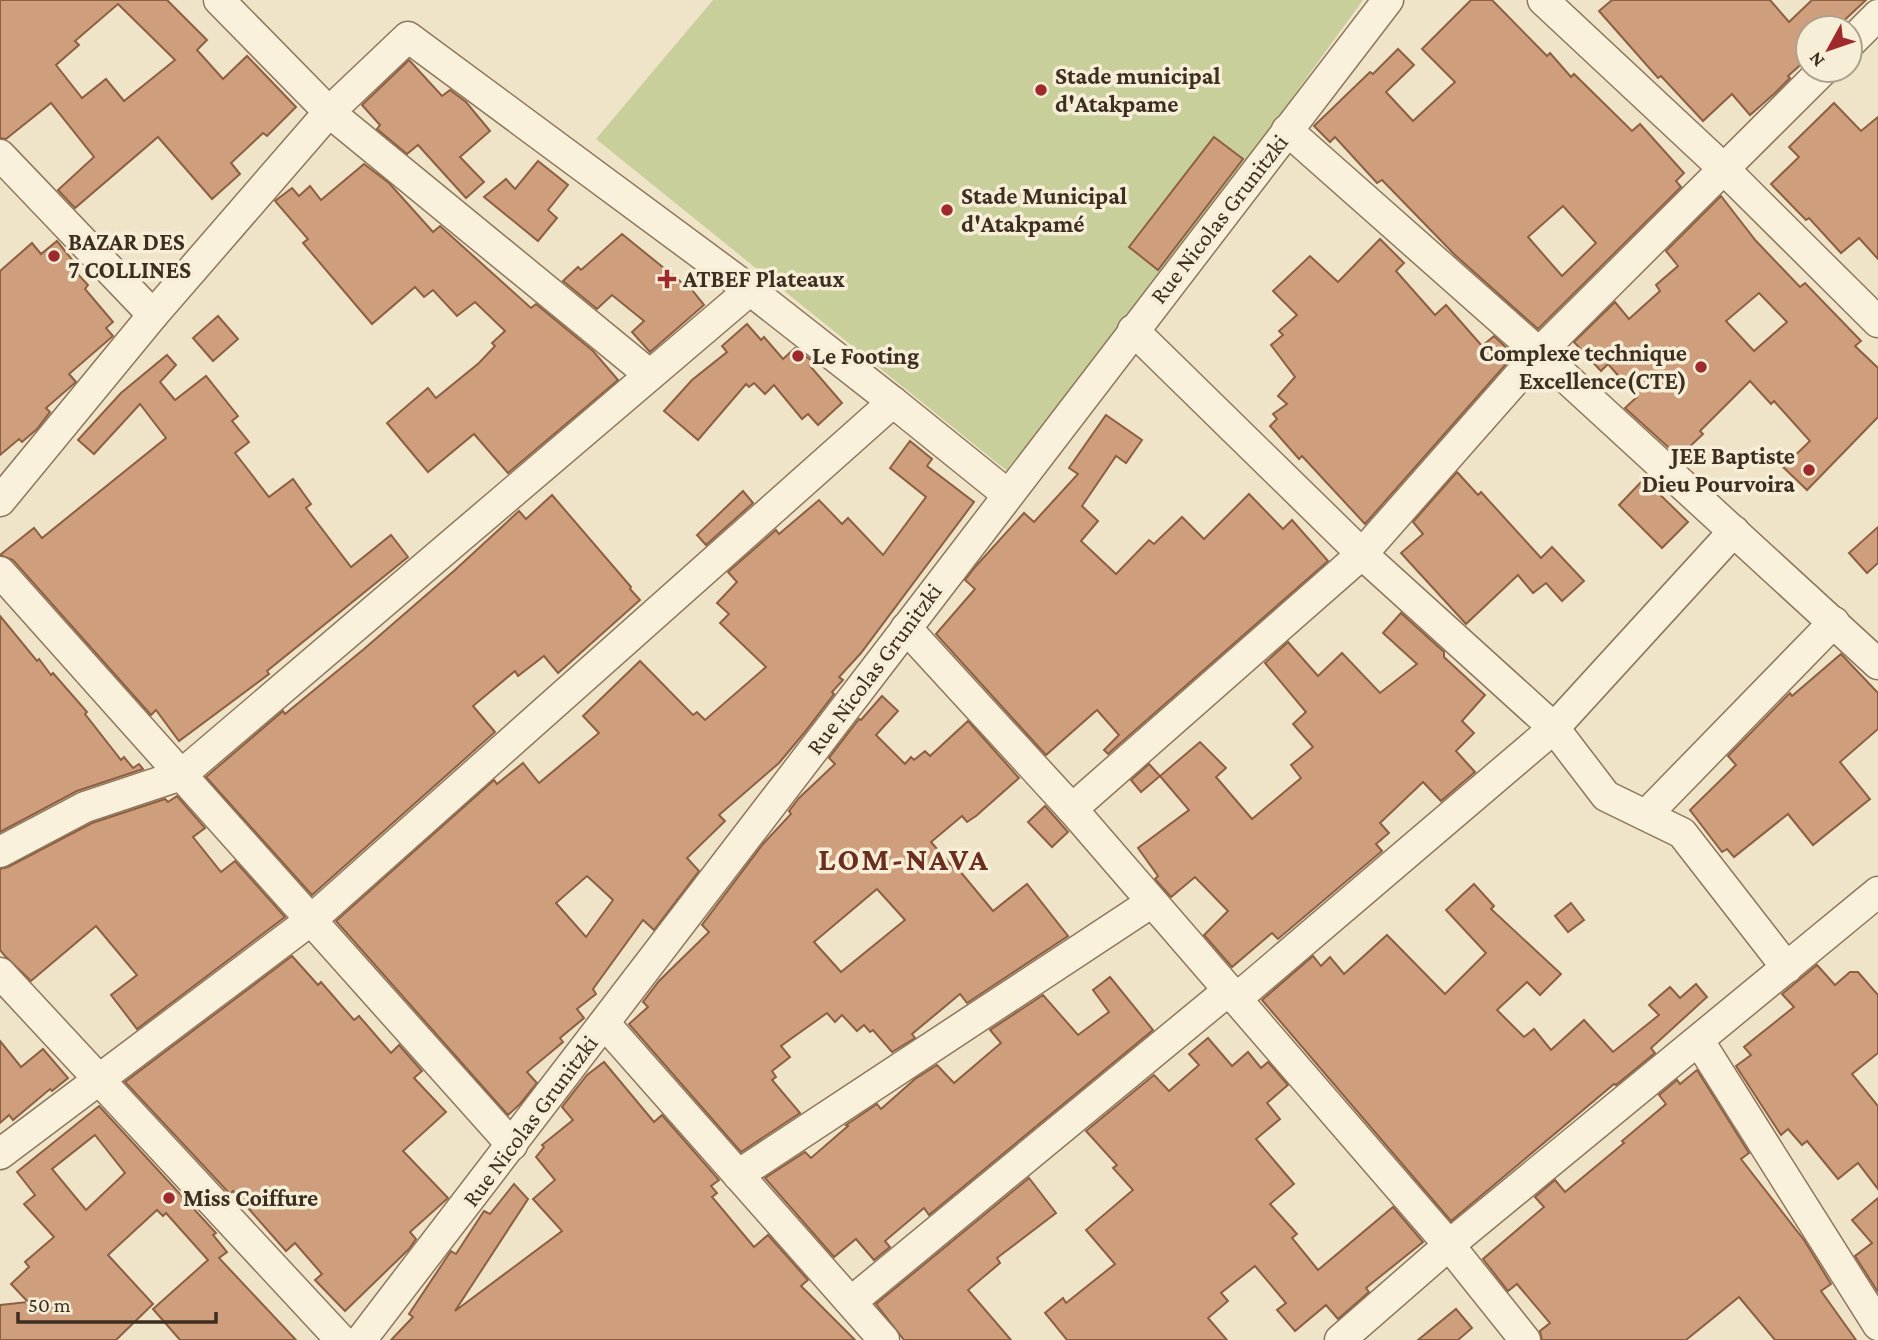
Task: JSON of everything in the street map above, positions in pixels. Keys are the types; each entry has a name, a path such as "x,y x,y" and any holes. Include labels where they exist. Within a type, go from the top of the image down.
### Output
{"street":[{"path":"219,0 328,112 650,375"},
{"name":"Rue Nicolas Grunitzki","path":"361,1340 1388,0"},
{"path":"1543,0 1724,169 1878,322"},
{"path":"1864,29 1878,15"},
{"path":"0,501 153,315 328,112 408,37 750,290 1007,494"},
{"path":"1072,809 1362,554 1539,353 1809,84"},
{"path":"1287,131 1539,353 1878,664"},
{"path":"0,155 153,315"},
{"path":"0,852 85,807 181,775 750,290"},
{"path":"1133,330 1362,554 1554,728 1606,796 1682,832 1787,968"},
{"path":"0,1154 311,920 893,402"},
{"path":"851,1302 1232,995 1554,728 1734,531"},
{"path":"0,572 512,1145"},
{"path":"1646,816 1834,622"},
{"path":"906,628 1072,809 1449,1245 1525,1340"},
{"path":"1340,1340 1449,1245 1878,892"},
{"path":"738,1175 1152,902"},
{"path":"0,973 341,1340"},
{"path":"605,1024 884,1340"},
{"path":"1699,1041 1878,1325"}],"green space":[{"name":"Stade Municipal d'Atakpamé","path":"713,0 1363,0 1184,247 1007,471 596,139"}],"building":[{"path":"0,0 167,0 207,40 197,50 223,79 247,56 296,107 267,136 263,133 231,163 240,174 212,199 158,137 75,208 58,190 94,157 51,103 6,139 0,138","holes":["118,4 175,60 124,101 106,79 82,98 56,65 79,45 75,41"]},
{"path":"1471,0 1492,0 1547,56 1550,53 1571,77 1574,74 1632,131 1640,124 1684,173 1676,181 1681,187 1538,329 1455,255 1382,180 1377,183 1335,137 1330,142 1314,126 1398,49 1414,65 1386,92 1413,121 1455,82 1422,49","holes":["1563,206 1596,243 1562,276 1528,237"]},
{"path":"1612,0 1770,0 1789,22 1794,17 1794,71 1788,76 1790,78 1750,115 1732,94 1703,121 1661,76 1658,78 1599,11"},
{"path":"1812,0 1866,0 1851,14 1797,14"},
{"path":"409,60 442,96 450,90 466,102 490,131 460,157 484,182 466,198 418,145 407,154 377,129 380,125 362,105"},
{"path":"1834,103 1861,131 1878,117 1878,259 1859,238 1841,253 1809,218 1806,220 1771,184 1799,157 1789,147"},
{"path":"1214,137 1243,159 1158,270 1129,247"},
{"path":"538,161 568,185 548,210 557,218 538,241 484,197 506,179 515,189"},
{"path":"364,164 389,183 433,232 440,226 531,308 536,304 593,351 618,380 508,473 474,434 428,472 387,423 428,388 436,398 479,363 495,346 492,343 505,331 475,302 457,316 433,290 424,297 415,287 372,324 303,243 308,239 275,201 292,188 299,196 310,186 321,200"},
{"path":"1721,196 1756,241 1800,287 1805,283 1861,341 1855,346 1878,368 1878,417 1807,490 1783,467 1810,441 1774,401 1771,404 1750,381 1700,431 1703,434 1679,457 1625,408 1637,397 1608,364 1601,371 1574,342 1615,302 1629,319 1660,291 1656,285 1678,266 1666,251","holes":["1759,293 1787,322 1754,351 1726,321"]},
{"path":"622,234 688,285 704,305 650,352 632,332 644,321 612,295 597,309 563,281 578,267 581,270"},
{"path":"1380,239 1404,263 1396,271 1435,315 1446,305 1482,346 1494,336 1514,355 1365,524 1302,456 1299,459 1270,426 1277,419 1273,414 1287,404 1278,396 1295,377 1271,345 1283,335 1279,331 1297,315 1273,291 1310,256 1338,282"},
{"path":"57,241 78,267 74,270 88,285 85,289 113,322 106,328 113,336 69,374 76,382 46,408 50,412 37,429 22,442 19,439 0,455 0,271 32,243 41,254"},
{"path":"218,316 238,339 213,361 193,338"},
{"path":"747,324 761,340 764,337 783,359 795,348 812,361 814,363 810,366 842,403 818,425 808,414 802,419 774,385 765,394 754,383 749,387 746,384 698,440 664,411 692,380 727,352 722,346"},
{"path":"167,355 176,365 160,382 175,400 206,376 238,416 232,421 249,442 235,453 269,497 293,479 311,504 306,508 351,567 391,535 408,557 267,671 269,674 179,741 156,710 151,715 13,560 0,555 34,528 42,538 166,438 140,404 94,454 78,440 121,393"},
{"path":"1106,415 1142,440 1126,463 1116,456 1082,506 1098,521 1081,541 1116,574 1149,540 1154,544 1182,517 1204,539 1249,494 1283,529 1292,520 1328,561 1108,754 1104,750 1119,735 1097,710 1046,755 936,634 975,589 965,580 976,566 1024,513 1034,522 1078,474 1069,468"},
{"path":"910,441 932,459 927,466 974,502 861,653 839,677 843,680 804,733 779,763 719,815 725,821 687,858 699,871 654,930 643,920 593,989 596,994 577,1009 584,1018 560,1038 563,1042 527,1072 537,1083 508,1115 336,921 494,780 497,784 523,763 539,783 599,733 583,716 640,661 693,715 697,712 705,720 766,667 720,623 729,614 717,603 737,582 728,572 776,530 779,534 819,500 842,524 848,518 883,555 926,497 890,468","holes":["587,876 613,900 586,937 556,903"]},
{"path":"1457,472 1478,495 1481,492 1541,558 1552,547 1584,581 1562,601 1546,583 1533,593 1518,575 1466,624 1401,553 1423,534 1413,522"},
{"path":"1644,479 1688,522 1662,548 1619,505"},
{"path":"743,491 753,503 706,545 697,535"},
{"path":"552,495 640,600 558,673 544,656 518,676 515,671 473,706 495,732 312,895 206,777 283,711 285,714 364,649 519,511 526,519"},
{"path":"1878,527 1878,563 1867,573 1849,553"},
{"path":"1401,613 1444,652 1444,657 1485,695 1462,721 1474,733 1456,751 1475,772 1441,801 1423,782 1380,823 1389,833 1376,844 1382,851 1278,939 1272,933 1232,967 1204,935 1228,911 1195,877 1171,897 1155,879 1158,876 1138,848 1189,810 1160,776 1200,742 1226,768 1216,777 1252,819 1301,778 1291,765 1313,747 1293,724 1306,712 1265,663 1288,642 1318,676 1342,653 1380,693 1417,664 1383,633"},
{"path":"0,616 37,661 39,659 51,675 53,673 87,712 85,714 121,760 124,757 133,768 139,764 143,769 77,791 0,832"},
{"path":"1841,654 1878,693 1878,729 1840,762 1870,799 1813,845 1788,814 1734,857 1727,849 1722,852 1690,810 1736,765 1728,756 1790,693 1792,696"},
{"path":"882,696 898,711 876,735 905,764 911,757 914,760 925,751 930,756 968,721 1019,778 976,816 967,822 962,816 931,842 957,872 959,870 993,911 1027,884 1068,936 967,1003 960,994 912,1034 915,1038 892,1052 873,1030 870,1032 864,1025 857,1031 842,1015 835,1022 827,1013 781,1046 790,1057 772,1071 776,1077 772,1080 800,1113 741,1152 629,1024 648,1007 643,1002 659,981 709,932 702,925 763,844 791,814 789,811 799,798 835,764 829,758 859,719 861,720","holes":["877,889 905,920 841,972 814,942"]},
{"path":"1149,764 1160,776 1141,792 1131,780"},
{"path":"177,796 205,828 193,837 221,872 235,861 285,917 137,1029 111,995 137,975 96,926 31,981 5,956 0,950 0,869 92,823 165,799 168,802"},
{"path":"1045,806 1068,832 1052,847 1028,822"},
{"path":"1474,884 1494,906 1491,909 1561,974 1540,995 1527,982 1497,1010 1524,1037 1534,1029 1551,1050 1584,1020 1613,1052 1659,1015 1649,1005 1670,987 1680,998 1696,984 1707,997 1651,1048 1655,1053 1614,1084 1451,1221 1262,1000 1313,956 1321,966 1330,957 1344,974 1387,935 1445,994 1486,953 1446,910"},
{"path":"1571,903 1584,920 1568,932 1555,916"},
{"path":"292,956 318,985 321,982 354,1020 359,1016 391,1053 399,1045 422,1071 414,1078 446,1112 403,1151 448,1198 410,1232 416,1239 409,1249 345,1311 315,1280 322,1274 295,1243 286,1251 233,1191 230,1194 125,1082"},
{"path":"1817,965 1835,985 1850,972 1858,972 1878,995 1878,1053 1852,1074 1878,1106 1878,1189 1858,1163 1838,1179 1807,1141 1802,1145 1788,1129 1781,1135 1736,1066 1751,1055 1744,1047 1794,1007 1782,994"},
{"path":"1110,977 1153,1030 929,1215 924,1208 885,1241 890,1247 874,1260 856,1239 834,1257 765,1178 805,1152 811,1158 848,1126 846,1125 877,1104 881,1109 915,1079 937,1065 954,1083 1001,1043 990,1030 1043,995 1078,1035 1109,1012 1093,990"},
{"path":"1208,1038 1232,1066 1248,1052 1261,1068 1268,1062 1288,1085 1267,1103 1280,1119 1256,1139 1294,1184 1270,1204 1297,1234 1292,1238 1318,1270 1393,1207 1423,1242 1366,1288 1369,1292 1338,1319 1326,1305 1295,1331 1277,1310 1286,1303 1255,1266 1221,1293 1228,1301 1208,1318 1227,1340 1067,1340 1045,1313 1063,1298 1066,1303 1115,1264 1086,1230 1133,1190 1113,1168 1117,1165 1086,1131 1154,1075 1169,1091 1199,1065 1189,1054"},
{"path":"0,1041 21,1067 43,1049 68,1078 52,1091 50,1089 13,1120 9,1115 0,1123"},
{"path":"604,1062 654,1122 662,1115 719,1180 711,1186 717,1193 712,1197 754,1247 768,1235 808,1280 801,1286 855,1340 391,1340 413,1317 409,1314 451,1251 456,1254 484,1211 490,1214 514,1184 528,1199 455,1311 562,1231 533,1199 555,1180 536,1157 544,1147 542,1145 573,1120 562,1107 587,1075"},
{"path":"1697,1070 1749,1153 1741,1159 1804,1240 1831,1284 1821,1291 1856,1340 1775,1340 1739,1297 1686,1340 1542,1340 1540,1331 1550,1323 1517,1284 1508,1291 1483,1259 1544,1207 1535,1197 1555,1180 1565,1192 1666,1104 1659,1095 1677,1080 1680,1084"},
{"path":"99,1106 216,1233 213,1235 227,1252 219,1258 296,1340 180,1340 153,1309 208,1260 166,1213 163,1216 157,1210 108,1255 153,1304 116,1340 0,1340 0,1305 28,1302 11,1284 29,1267 25,1262 54,1237 24,1204 35,1195 17,1172","holes":["95,1135 125,1173 86,1210 52,1169"]},
{"path":"1029,1178 1056,1213 997,1258 1000,1263 968,1290 1011,1340 904,1340 876,1304"},
{"path":"1878,1198 1878,1292 1855,1256 1872,1243 1852,1220"},
{"path":"1456,1309 1472,1328 1458,1340 1418,1340"}],"place":[{"name":"Stade municipal d'Atakpame","path":"1041,90"},
{"name":"Stade Municipal d'Atakpamé","path":"947,210"},
{"name":"BAZAR DES 7 COLLINES","path":"54,256"},
{"name":"ATBEF Plateaux","path":"667,279"},
{"name":"Le Footing","path":"798,356"},
{"name":"Complexe technique Excellence(CTE)","path":"1701,367"},
{"name":"JEE Baptiste Dieu Pourvoira","path":"1809,470"},
{"name":"Miss Coiffure","path":"169,1198"}],"district":[{"name":"LOM-NAVA","path":"904,859"}]}
